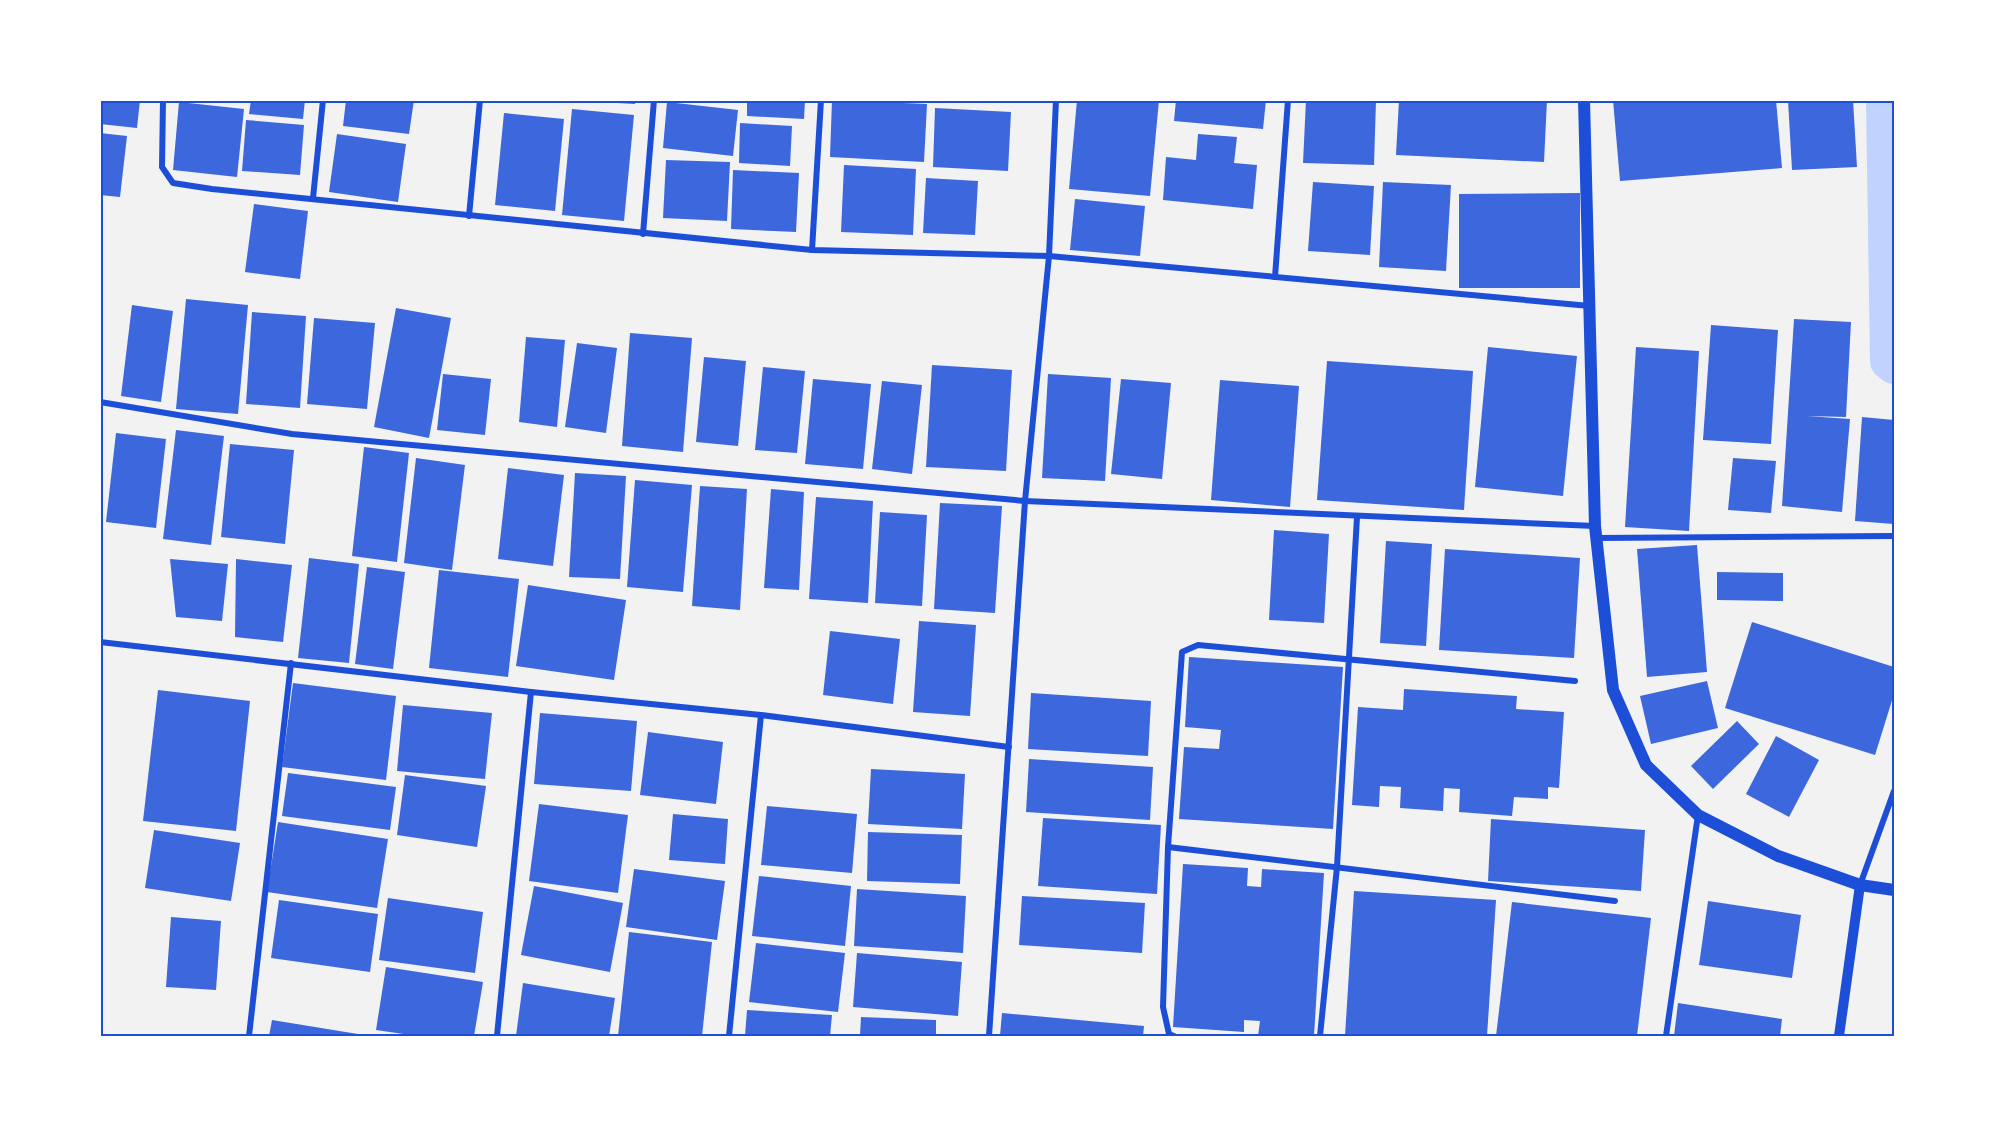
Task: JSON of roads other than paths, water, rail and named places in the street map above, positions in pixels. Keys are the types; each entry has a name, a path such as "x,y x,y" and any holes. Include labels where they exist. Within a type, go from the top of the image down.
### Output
{"main road":[{"path":"1584,100 1595,532 1613,690 1646,765 1698,815 1778,856 1860,885 1894,890"}],"street":[{"path":"163,100 162,167 173,183 469,216 812,250 1048,256 1591,306"},
{"path":"313,198 323,100"},
{"path":"469,216 480,100"},
{"path":"643,234 654,100"},
{"path":"812,250 820,100"},
{"path":"989,1036 1025,501 1048,256 1056,100"},
{"path":"1275,277 1288,100"},
{"path":"100,402 292,434 1025,501 1357,517 1595,532 1894,536"},
{"path":"1320,1036 1337,867 1357,517"},
{"path":"100,642 531,692 760,715 1009,747"},
{"path":"1174,1036 1169,1034 1164,1006 1168,847 1179,667 1182,652 1198,645 1575,681"},
{"path":"249,1036 291,663"},
{"path":"497,1036 531,692"},
{"path":"729,1036 760,715"},
{"path":"1839,1036 1860,885 1894,791"},
{"path":"1666,1036 1698,815"},
{"path":"1168,847 1615,901"}],"waterway":[{"path":"1885,100 1889,361 1894,365"}]}
